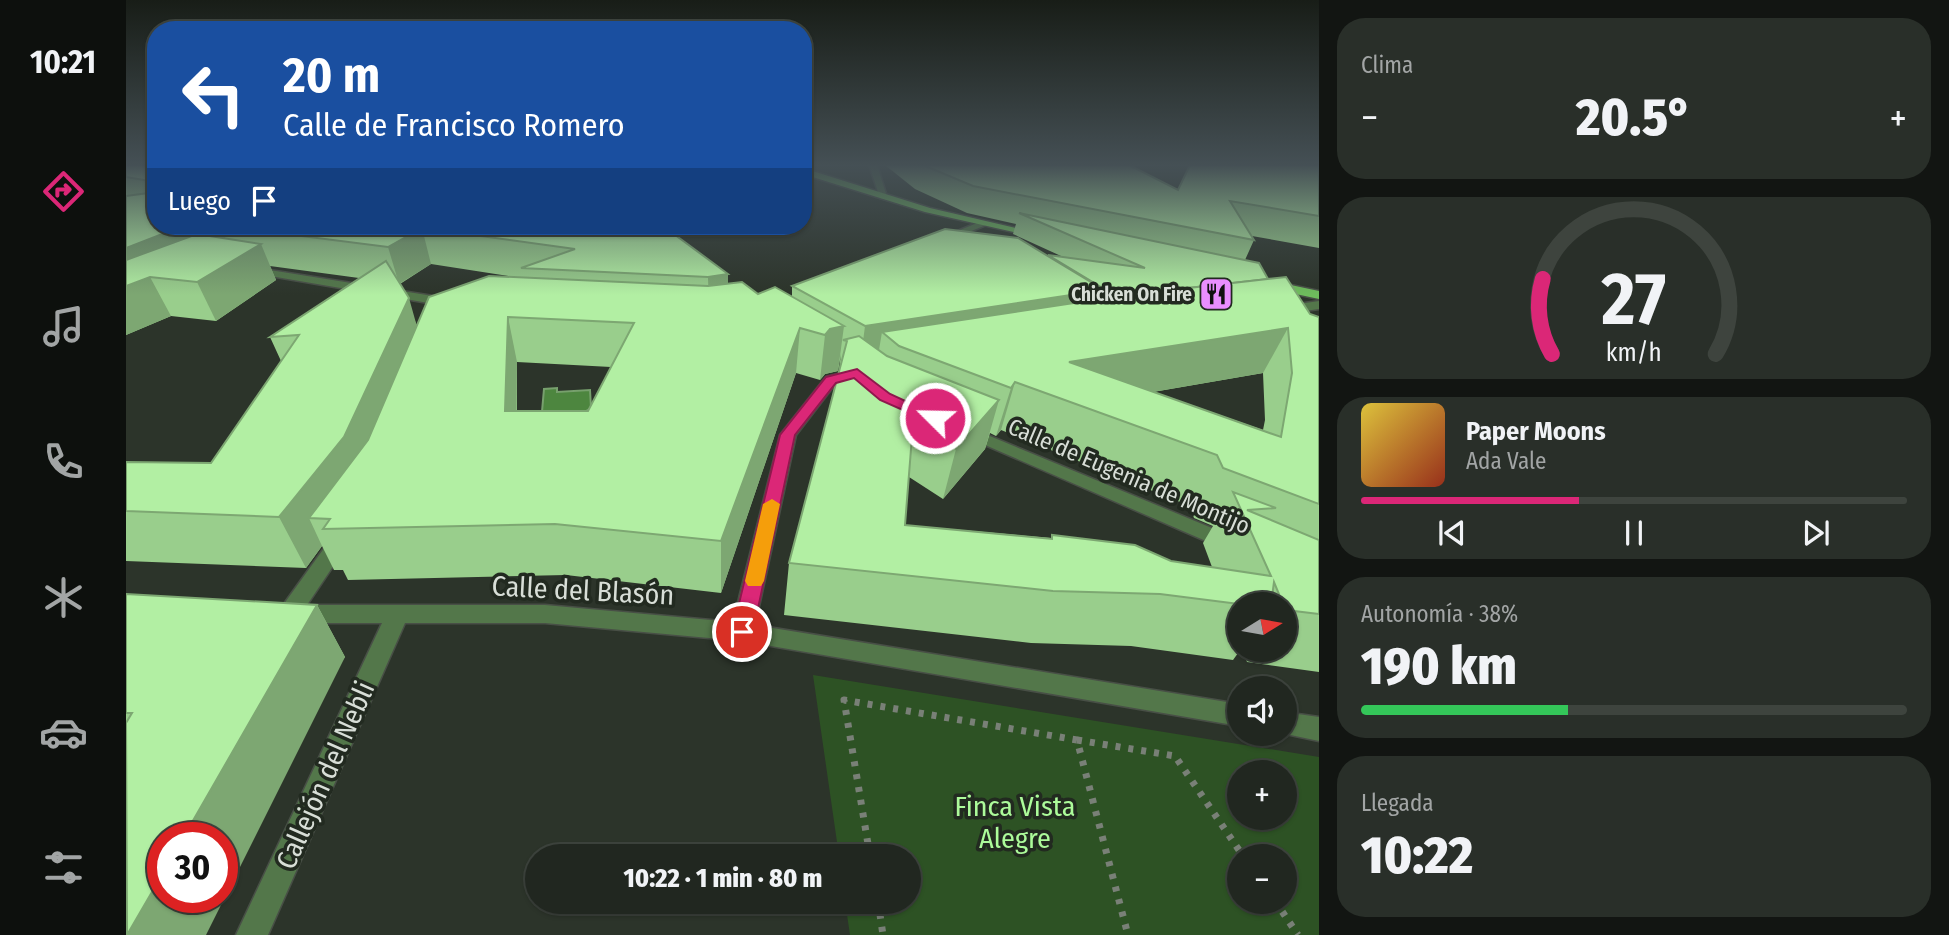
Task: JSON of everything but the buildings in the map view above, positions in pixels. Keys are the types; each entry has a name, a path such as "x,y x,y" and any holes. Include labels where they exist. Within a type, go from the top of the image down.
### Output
{"main road":[{"path":"928,209 1048,237"},
{"path":"1259,282 1319,295"}],"street":[{"path":"925,246 986,223"},
{"path":"960,232 978,244"},
{"path":"239,268 444,308 468,307"},
{"path":"1267,312 1319,305"},
{"path":"834,359 863,372 875,389"},
{"path":"742,632 788,435 831,380 863,372"},
{"name":"Calle de Eugenia de Montijo","path":"948,424 1249,552"},
{"path":"289,614 352,523"},
{"name":"Calle del Blasón","path":"262,612 545,614 742,632 1227,713"},
{"name":"Callejón del Nebli","path":"252,935 397,615"},
{"path":"1297,725 1319,729"}],"path":[{"path":"868,844 844,700 1175,756 1235,844"},
{"path":"1077,740 1128,935"},
{"path":"880,914 883,935"},
{"path":"1284,914 1298,935"}],"green space":[{"name":"Finca Vista Alegre","path":"813,675 1227,742 1227,746 1251,746 1319,757 1319,935 850,935 847,914 921,914 921,844 837,844"}],"shaded area":[{"path":"557,388 557,392 590,390 591,408 569,421 541,423 544,389"}],"slow traffic":[{"path":"754,581 772,504"}],"place":[{"name":"Chicken On Fire","path":"1216,294"}],"route":[{"path":"742,632 788,435 831,380 857,373 885,397 935,418"}]}
